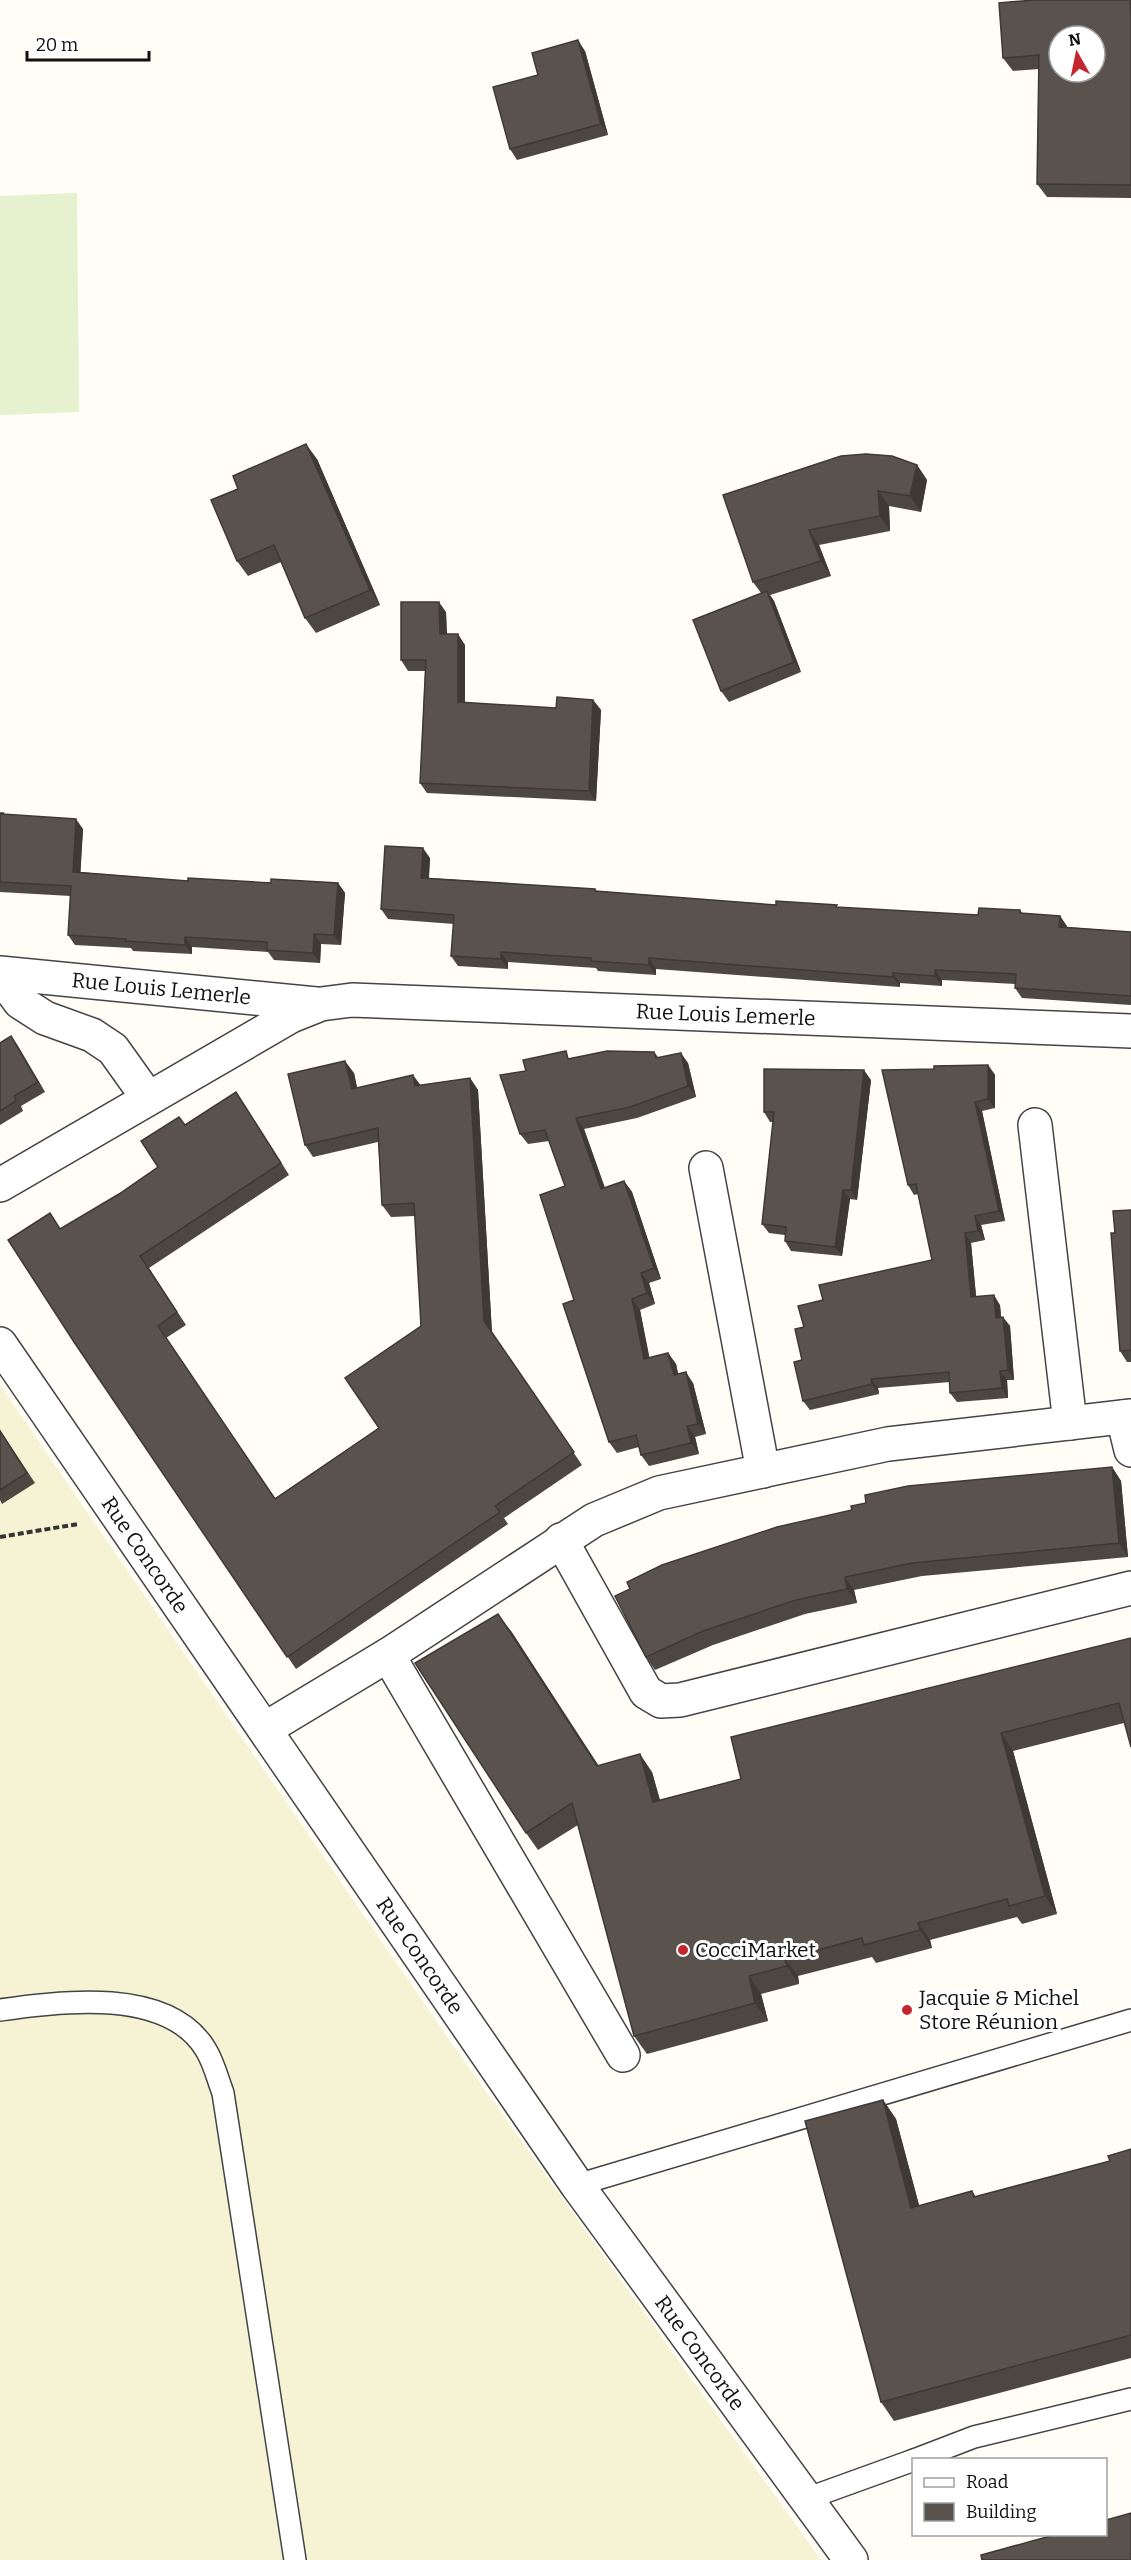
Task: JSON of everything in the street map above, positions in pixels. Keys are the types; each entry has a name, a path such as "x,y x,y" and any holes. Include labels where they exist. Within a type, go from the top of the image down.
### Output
{"street":[{"name":"Rue Louis Lemerle","path":"0,974 321,1005"},
{"name":"Rue Louis Lemerle","path":"0,974 20,1002 45,1018 92,1035 112,1049 148,1098"},
{"name":"Rue Louis Lemerle","path":"0,1185 291,1016 321,1005 352,1000 1131,1031"},
{"path":"1035,1125 1070,1423"},
{"path":"706,1167 762,1471"},
{"name":"Rue Concorde","path":"0,1344 577,2185 851,2560"},
{"path":"265,1729 388,1655 594,1520 659,1493 888,1444 1127,1416 1131,1450"},
{"path":"561,1540 646,1692 661,1701 680,1701 1131,1588"},
{"path":"388,1655 623,2055"}],"lane":[{"path":"0,2010 40,2004 94,2001 146,2008 183,2024 206,2049 223,2093 295,2560"},
{"path":"577,2185 1131,2020"},
{"path":"919,2458 974,2438 1131,2399"},
{"path":"806,2499 912,2461"}],"path":[{"path":"0,1537 120,1517"}],"shaded area":[{"path":"0,1385 450,2041 821,2560 0,2560"}],"green space":[{"path":"77,193 79,412 0,415 0,196"}],"building":[{"path":"1034,0 1130,0 1131,185 1037,184 1039,55 1003,58 999,3"},
{"path":"578,40 601,124 510,149 493,87 538,75 532,53"},
{"path":"306,444 370,590 305,618 274,545 237,561 211,500 238,489 233,476"},
{"path":"866,454 892,456 917,465 910,496 878,491 880,516 809,530 821,561 753,582 723,495 841,456"},
{"path":"767,591 794,662 721,691 693,620"},
{"path":"401,602 439,602 440,634 458,634 458,702 556,708 557,697 593,700 589,791 420,783 426,660 401,660"},
{"path":"0,813 76,819 73,872 188,881 188,878 271,883 271,879 338,883 334,935 314,934 313,953 267,950 267,942 185,937 185,945 68,935 71,886 0,882"},
{"path":"385,846 423,848 421,878 595,889 595,891 776,905 776,901 837,905 836,907 978,915 979,908 1020,910 1020,913 1060,916 1059,927 1131,932 1131,996 1015,988 1016,974 935,970 935,976 893,973 893,977 649,958 649,965 591,961 591,958 501,952 501,959 451,956 454,915 381,909"},
{"path":"11,1036 38,1082 14,1096 16,1101 0,1111 0,1043"},
{"path":"566,1051 568,1059 607,1051 654,1052 656,1058 681,1053 688,1086 630,1107 576,1118 601,1189 624,1181 654,1268 641,1273 647,1293 632,1299 644,1359 668,1353 674,1375 686,1372 698,1424 687,1426 691,1443 641,1455 636,1435 609,1442 563,1304 574,1300 540,1195 565,1186 545,1130 520,1134 500,1075 526,1071 523,1060"},
{"path":"345,1061 352,1089 413,1075 415,1086 470,1078 484,1321 574,1452 495,1506 500,1512 287,1657 74,1342 8,1240 50,1213 60,1229 119,1194 158,1167 141,1141 179,1117 185,1125 236,1092 281,1163 140,1256 177,1312 158,1326 275,1499 379,1428 345,1378 421,1326 414,1203 382,1205 378,1128 305,1145 288,1074"},
{"path":"988,1065 988,1099 975,1102 999,1211 975,1216 978,1231 965,1233 971,1297 994,1295 996,1318 1003,1317 1008,1370 1000,1371 1002,1388 950,1393 949,1372 871,1379 872,1384 803,1401 794,1362 802,1360 795,1329 804,1327 798,1306 823,1300 819,1285 932,1260 916,1184 908,1185 882,1070"},
{"path":"764,1069 864,1070 851,1190 843,1190 835,1247 785,1241 786,1227 762,1224 774,1112 764,1112"},
{"path":"1131,1210 1131,1350 1120,1351 1111,1233 1115,1233 1113,1211"},
{"path":"0,1431 27,1473 0,1490"},
{"path":"1112,1467 1119,1543 912,1563 845,1577 847,1589 796,1600 703,1631 646,1657 615,1596 630,1589 627,1582 662,1565 777,1527 852,1510 851,1506 866,1503 865,1495 908,1486"},
{"path":"498,1614 597,1766 640,1754 653,1802 741,1779 731,1737 1131,1638 1131,1747 1119,1703 1001,1733 1045,1896 1009,1906 1007,1899 918,1923 920,1930 864,1945 862,1938 785,1959 787,1966 749,1976 755,2003 634,2036 572,1803 526,1833 415,1663"},
{"path":"883,2100 911,2208 972,2191 974,2197 1110,2161 1108,2156 1131,2149 1131,2335 881,2402 805,2121"},
{"path":"1131,2513 1131,2560 982,2560 981,2555 1050,2536 1107,2536 1107,2520"}],"place":[{"name":"CocciMarket","path":"683,1950"},
{"name":"Jacquie & Michel Store Réunion","path":"907,2010"}]}
